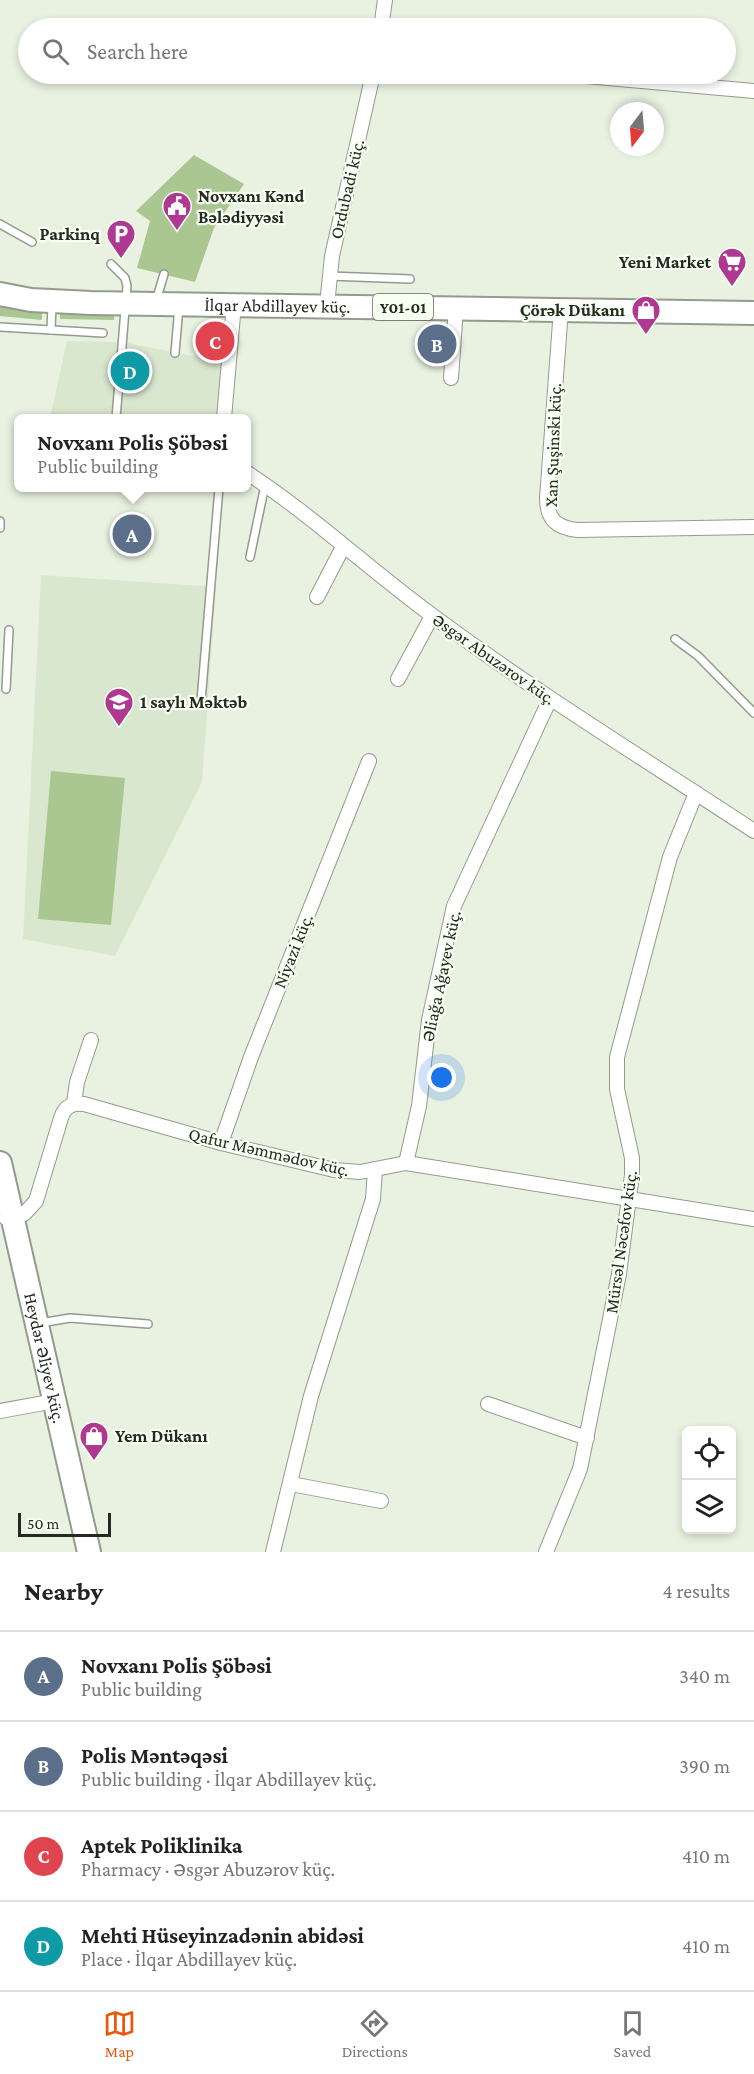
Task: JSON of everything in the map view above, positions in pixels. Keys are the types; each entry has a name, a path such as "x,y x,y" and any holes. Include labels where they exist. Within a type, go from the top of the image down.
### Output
{"main road":[{"path":"0,281 52,301"},
{"path":"0,290 52,301"},
{"path":"0,294 52,301"},
{"name":"İlqar Abdillayev küç.","path":"52,301 754,313"},
{"name":"Heydər Əliyev küç.","path":"0,1163 5,1216 49,1403 89,1552"},
{"name":"Heydər Əliyev küç.","path":"5,1216 37,1323 49,1403 78,1552"}],"street":[{"path":"382,18 385,0"},
{"name":"Ordubadi küç.","path":"327,305 329,276 371,84"},
{"path":"676,84 754,91"},
{"path":"224,414 234,304"},
{"path":"451,378 456,308"},
{"name":"Xan Şuşinski küç.","path":"561,309 547,498 550,518 556,525 578,530 754,527"},
{"name":"Əsgər Abuzərov küç.","path":"251,475 432,616 550,699 754,831"},
{"path":"317,597 343,547"},
{"path":"398,679 432,616"},
{"name":"Əliağa Ağayev küç.","path":"406,1163 419,1106 429,1020 454,906 550,699"},
{"name":"Niyazi küç.","path":"221,1143 251,1057 369,761"},
{"name":"Mürsəl Nəcəfov küç.","path":"546,1552 576,1480 587,1438 619,1274 630,1199 632,1158 617,1089 617,1057 670,857 696,793"},
{"path":"5,1216 24,1214 36,1201 63,1110 74,1103 76,1082 91,1040"},
{"name":"Qafur Məmmədov küç.","path":"74,1103 221,1143 334,1170 360,1172 406,1163 754,1219"},
{"path":"273,1552 312,1396 373,1199 375,1169"},
{"path":"0,1411 49,1403"},
{"path":"488,1404 587,1438"},
{"path":"291,1484 381,1501"}],"lane":[{"path":"0,224 32,242"},
{"path":"111,264 125,278 126,303 116,414"},
{"path":"156,303 164,274"},
{"path":"329,276 410,279"},
{"path":"51,330 52,301"},
{"path":"175,353 180,304"},
{"path":"0,327 103,333"},
{"path":"250,557 266,485"},
{"path":"201,701 219,492"},
{"path":"0,521 0,528"},
{"path":"6,689 4,659 9,630"},
{"path":"675,639 698,656 754,713"},
{"path":"37,1323 70,1318 148,1324"}],"shaded area":[{"path":"67,341 123,342 223,362 218,414 51,414"},
{"name":"1 saylı Məktəb","path":"41,575 216,587 202,782 115,956 23,939"}],"green space":[{"path":"194,155 244,184 214,228 195,282 137,268 150,221 136,211"},
{"path":"0,306 42,312 42,320 0,316"},
{"path":"60,313 114,315 114,320 60,319"},
{"path":"51,771 125,778 111,925 38,919"}],"place":[{"name":"Novxanı Kənd Bələdiyyəsi","path":"177,232"},
{"name":"Parkinq","path":"121,260"},
{"name":"Yeni Market","path":"732,288"},
{"name":"Çörək Dükanı","path":"646,336"},
{"name":"Aptek Poliklinika","path":"215,341"},
{"name":"Polis Məntəqəsi","path":"437,344"},
{"name":"Mehti Hüseyinzadənin abidəsi","path":"130,371"},
{"name":"Novxanı Polis Şöbəsi","path":"132,534"},
{"name":"1 saylı Məktəb","path":"119,728"},
{"name":"Yem Dükanı","path":"94,1462"}]}
